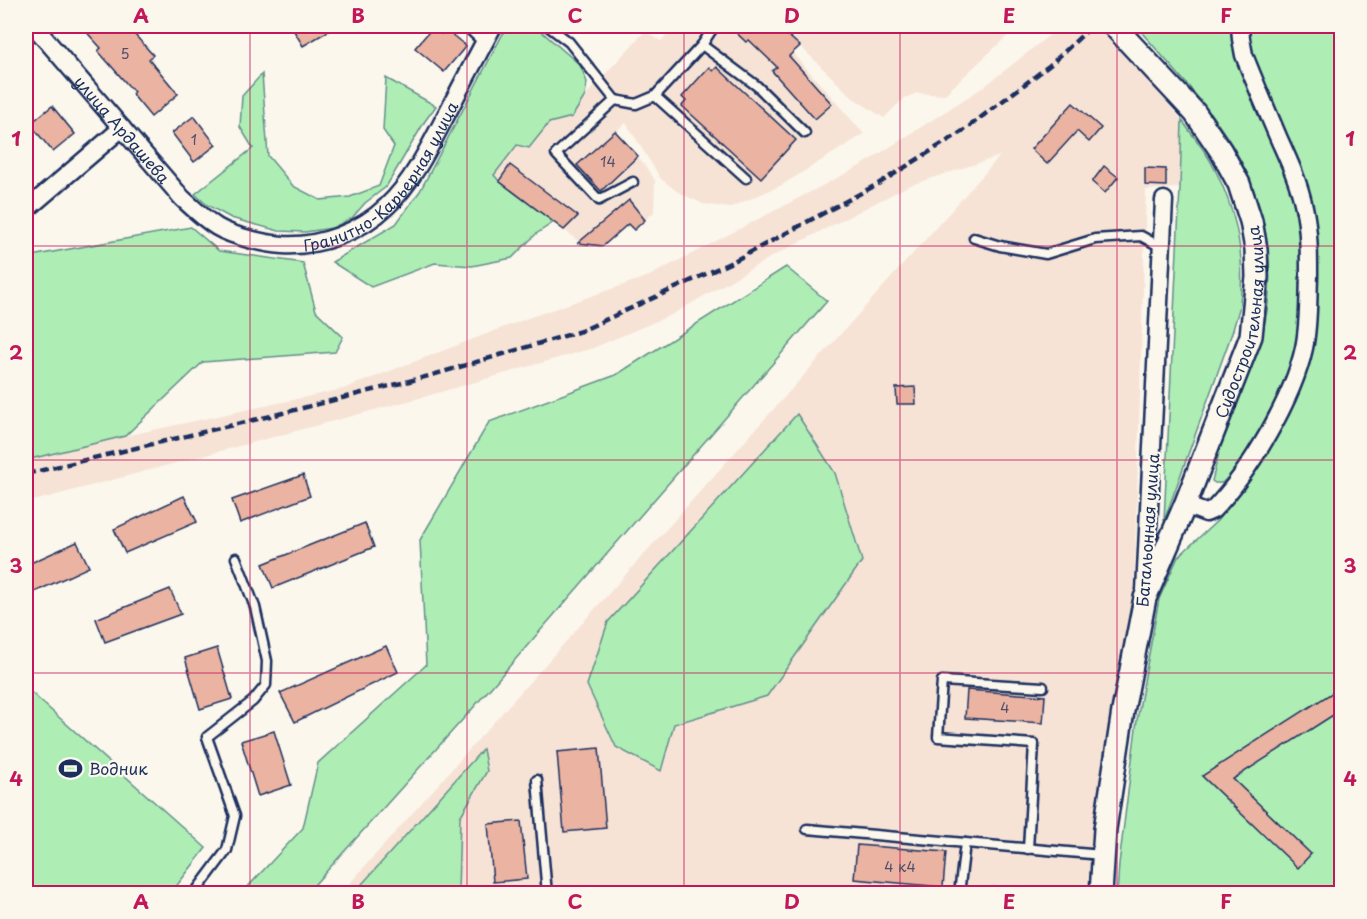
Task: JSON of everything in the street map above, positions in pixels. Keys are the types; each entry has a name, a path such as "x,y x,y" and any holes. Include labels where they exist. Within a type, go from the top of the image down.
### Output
{"street":[{"name":"улица Ардашева","path":"34,26 182,198 218,228"},
{"name":"Гранитно-Карьерная улица","path":"218,228 273,244 297,246 321,242 350,231 372,219 404,186 426,154 493,26"},
{"name":"Судостроительная улица","path":"1114,26 1195,113 1221,151 1239,184 1251,221 1256,249 1257,277 1251,336 1185,505 1145,598"},
{"path":"1185,505 1206,513 1213,510 1248,466 1287,397 1304,350 1306,335 1309,264 1305,209 1292,169 1244,55 1240,26"},
{"path":"26,210 122,128"},
{"name":"Батальонная улица","path":"1101,894 1107,818 1123,711 1145,598 1164,200"}],"lane":[{"path":"466,26 484,43"},
{"path":"548,26 569,42 615,100 636,104 655,96 702,45 716,26"},
{"path":"702,45 757,86 805,133"},
{"path":"655,96 746,178"},
{"path":"615,100 556,154 599,200 633,182"},
{"path":"974,238 1000,246 1046,254 1095,239 1141,236 1161,248"},
{"path":"194,894 227,850 235,816 207,737 253,701 266,685 267,660 255,607 236,558"},
{"path":"1028,849 1034,744 938,737 942,681 1043,687"},
{"path":"537,780 547,894"},
{"path":"807,829 1103,855"},
{"path":"959,894 965,843"}],"shaded area":[{"path":"674,26 1018,26 944,95 917,93 905,98 884,118 853,98 800,46 793,53 864,134 782,185 729,208 703,204 678,192 661,179 626,123 616,131 655,180 654,212 634,230 628,224 603,246 582,244 494,175 517,145 529,148 549,123 572,117 585,96 645,31 661,41"},
{"path":"1061,26 1131,26 1112,43 1182,120 1180,188 1146,190 1134,595 1111,710 1093,829 1087,893 341,893 1000,156 908,186 773,256 671,315 593,348 427,396 26,503 26,460 343,389 531,317 649,276 862,165 985,86"}],"green space":[{"path":"507,26 535,26 580,65 587,82 585,96 572,117 549,123 529,148 517,145 494,175 554,222 536,234 512,258 472,266 435,263 371,287 332,262 396,224 420,191"},
{"path":"1136,26 1233,26 1285,166 1302,229 1301,316 1296,353 1274,409 1240,465 1222,483 1212,481 1223,437 1262,334 1267,310 1270,285 1266,235 1252,187 1230,142 1197,97"},
{"path":"1247,26 1341,26 1341,893 1117,894 1137,720 1159,599 1178,557 1218,520 1257,465 1289,406 1315,236 1255,72"},
{"path":"262,74 268,156 293,186 320,200 350,197 379,186 394,146 383,130 386,78 436,106 386,187 365,203 352,218 332,228 305,232 279,231 231,218 207,205 195,194 253,148 240,127 242,96"},
{"path":"1182,120 1208,156 1226,196 1237,230 1241,284 1233,330 1164,521 1180,188"},
{"path":"191,227 219,251 303,263 316,311 343,337 335,352 203,362 125,436 26,460 26,257"},
{"path":"786,267 827,301 473,708 307,893 242,893 303,828 318,763 426,665 420,540 489,422 616,375"},
{"path":"797,414 835,473 862,561 767,696 674,724 661,771 616,747 587,685 608,622"},
{"name":"Водник","path":"26,688 206,848 171,893 26,893"},
{"path":"483,749 487,771 460,817 458,893 354,893"}],"building":[{"path":"81,26 127,26 153,55 149,59 178,94 151,117 132,94 134,92 98,51 101,48"},
{"path":"291,26 337,26 303,46"},
{"path":"729,26 777,26 800,46 789,56 832,104 815,119 772,71 777,67 749,40 746,42"},
{"path":"433,27 441,34 445,29 466,46 444,72 415,48"},
{"path":"709,67 713,71 717,67 796,140 761,178 682,106 686,101 682,97"},
{"path":"1073,103 1101,128 1089,142 1077,131 1047,164 1031,149"},
{"path":"52,106 75,134 53,152 30,124"},
{"path":"194,116 216,145 194,162 172,133"},
{"path":"615,131 638,156 601,191 577,165"},
{"path":"510,165 578,216 564,230 499,181"},
{"path":"1104,166 1118,177 1105,193 1092,182"},
{"path":"1145,168 1166,169 1166,186 1145,185"},
{"path":"629,200 645,220 634,230 628,224 603,246 578,243"},
{"path":"915,387 916,404 897,404 896,388"},
{"path":"303,475 310,496 240,523 232,500"},
{"path":"184,496 197,522 125,553 114,529"},
{"path":"365,523 374,547 273,588 263,564"},
{"path":"77,542 89,567 26,596 26,565"},
{"path":"170,589 181,614 105,642 96,619"},
{"path":"386,646 398,672 295,722 280,693"},
{"path":"217,648 232,699 200,709 185,658"},
{"path":"1341,687 1341,710 1233,779 1311,854 1298,868 1202,776"},
{"path":"967,690 1045,696 1043,723 965,718"},
{"path":"274,731 291,785 258,796 241,741"},
{"path":"599,748 606,828 564,832 557,752"},
{"path":"521,821 527,879 493,882 488,824"},
{"path":"857,845 946,852 943,887 854,879"}],"railway":[{"path":"26,474 429,376 581,331 732,262 878,184 963,131 1050,65 1092,26"}],"place":[{"name":"Водник","path":"71,768"}]}
